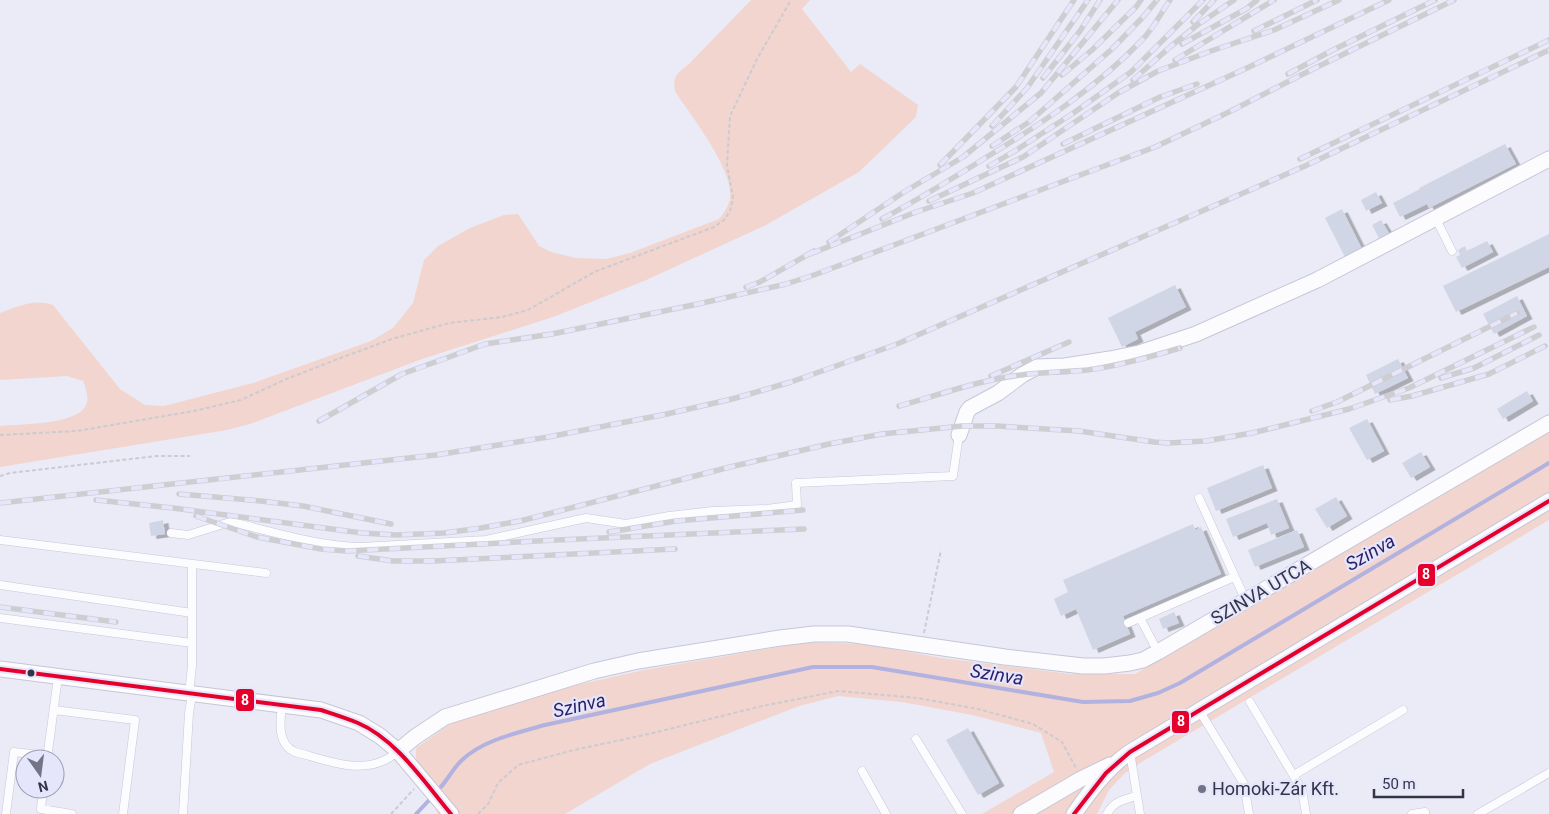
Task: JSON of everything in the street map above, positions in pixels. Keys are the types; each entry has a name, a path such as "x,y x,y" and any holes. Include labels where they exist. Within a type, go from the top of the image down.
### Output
{"street":[{"path":"960,435 970,408 998,393 1030,370 1044,366 1091,363 1129,355 1196,334 1317,280 1549,159"},
{"name":"SZINVA UTCA","path":"398,751 415,736 445,717 594,671 638,661 780,638 814,634 848,634 1005,657 1082,666 1130,663 1156,653 1549,423"},
{"path":"1022,814 1081,779 1115,762 1549,501"},
{"path":"0,669 321,710 347,718 369,728 398,751 416,780 449,811"},
{"path":"1074,814 1115,762"}],"lane":[{"path":"1436,219 1452,251"},
{"path":"171,533 188,535 230,522 304,540 361,547 486,540 586,518 626,524 669,516 713,511 767,509 797,505 796,483 953,476 960,435"},
{"path":"1199,498 1246,601"},
{"path":"0,540 266,573"},
{"path":"183,814 192,666 192,565"},
{"path":"1128,623 1234,577"},
{"path":"0,586 192,613"},
{"path":"0,618 192,644"},
{"path":"1140,618 1156,653"},
{"path":"48,749 58,677"},
{"path":"1250,702 1302,790 1306,814"},
{"path":"282,706 280,721 283,742 290,750 295,752 357,766 385,760 398,751"},
{"path":"54,710 134,720 123,814"},
{"path":"1199,710 1244,784 1249,814"},
{"path":"1294,775 1403,710"},
{"path":"916,738 962,814"},
{"path":"6,814 15,752"},
{"path":"1130,752 1140,814"},
{"path":"862,771 886,814"},
{"path":"1478,814 1549,773"},
{"path":"1106,814 1115,803 1122,799 1137,796"},
{"path":"42,799 41,809 72,814"},
{"path":"1412,814 1425,812 1425,814"}],"path":[{"path":"0,435 77,431 194,411 241,400 292,376 392,339 449,322 502,317 528,310 594,272 714,226 724,220 730,211 733,198 727,165 730,116 757,59 791,0"},
{"path":"0,476 10,473 156,456 190,456"},
{"path":"922,645 941,550"},
{"path":"478,814 488,804 498,783 518,765 758,707 838,691 918,698 978,709 1033,724 1062,742 1081,779"},
{"path":"391,814 416,780"}],"shaded area":[{"path":"751,0 810,0 802,9 851,72 860,64 918,105 916,117 859,172 766,225 644,281 553,317 422,359 253,423 227,430 0,467 0,426 46,422 70,417 79,413 85,407 87,401 83,381 67,376 0,380 0,313 19,306 39,302 53,305 120,389 145,405 164,406 253,383 371,341 393,328 413,303 424,260 438,246 470,228 504,215 518,214 539,246 551,252 576,258 606,259 630,253 719,219 726,210 730,199 730,188 726,174 701,129 676,93 674,83 678,73"},
{"path":"1549,429 1549,520 1140,763 1124,774 1109,790 1097,814 982,814 1054,772 1041,733 972,715 902,702 838,696 799,706 650,764 565,814 438,814 416,760 416,748 450,724 545,692 644,670 808,642 866,644 941,658 1071,674 1135,674"}],"building":[{"path":"1505,144 1516,164 1429,208 1427,204 1400,217 1393,203"},
{"path":"1376,192 1382,203 1366,211 1361,200"},
{"path":"1342,209 1362,249 1345,257 1325,218"},
{"path":"1381,220 1390,235 1380,240 1372,225"},
{"path":"1549,234 1549,267 1456,312 1443,286"},
{"path":"1487,241 1493,252 1462,268 1456,257 1460,255 1458,250 1465,246 1467,251"},
{"path":"1175,285 1186,307 1135,332 1138,339 1122,347 1108,318"},
{"path":"1517,296 1527,316 1494,334 1483,314"},
{"path":"1398,359 1408,378 1375,394 1366,375"},
{"path":"1527,391 1533,401 1503,419 1497,409"},
{"path":"1367,419 1384,451 1367,460 1349,428"},
{"path":"1421,452 1430,467 1411,478 1402,463"},
{"path":"1263,465 1272,488 1216,511 1207,488"},
{"path":"1336,497 1347,516 1327,528 1315,509"},
{"path":"1277,499 1289,528 1271,535 1267,523 1233,537 1226,519"},
{"path":"163,520 165,534 151,536 149,523"},
{"path":"1193,524 1195,530 1201,527 1221,574 1123,616 1130,634 1093,650 1076,609 1061,616 1054,599 1068,592 1063,580"},
{"path":"1297,530 1304,547 1255,567 1248,550"},
{"path":"1174,612 1179,623 1163,629 1159,619"},
{"path":"968,728 999,783 978,795 946,740"}],"waterway":[{"name":"Szinva","path":"437,791 458,764 470,753 490,742 512,734 545,725 813,667 872,667 1083,702 1130,701 1158,693 1180,683 1549,463"},
{"name":"Szinva","path":"416,814 433,796"}],"railway":[{"path":"940,165 1016,87 1074,0"},
{"path":"992,126 1027,88 1088,0"},
{"path":"1043,78 1080,31 1100,0"},
{"path":"829,242 904,192 963,157 1041,93 1118,0"},
{"path":"1062,75 1092,50 1141,0"},
{"path":"992,146 1029,122 1112,49 1157,0"},
{"path":"882,219 937,188 1010,142 1089,88 1146,36 1170,0"},
{"path":"989,166 1072,114 1131,72 1203,0"},
{"path":"1193,22 1214,0"},
{"path":"1133,80 1196,26 1234,0"},
{"path":"1182,44 1246,9 1257,0"},
{"path":"1175,60 1274,0"},
{"path":"1254,31 1317,0"},
{"path":"929,201 1023,157 1118,93 1158,71 1274,30 1339,0"},
{"path":"810,254 916,212 973,193 1247,68 1389,0"},
{"path":"1288,74 1435,0"},
{"path":"319,421 402,374 485,344 552,334 698,304 786,284 814,275 1155,147 1454,0"},
{"path":"1300,159 1549,40"},
{"path":"0,503 436,455 548,437 667,414 732,399 791,382 897,344 1305,166 1549,50"},
{"path":"1063,144 1160,97 1197,84"},
{"path":"746,287 760,282 814,251"},
{"path":"1312,411 1337,402 1517,313"},
{"path":"96,500 173,508 362,533 396,535 444,533 520,521 730,467 882,434 962,426 997,426 1079,431 1168,443 1206,441 1252,433 1349,409 1409,388 1534,327"},
{"path":"1441,378 1474,368 1539,335"},
{"path":"991,376 1069,342"},
{"path":"1390,400 1412,396 1489,374 1545,346"},
{"path":"899,406 990,380 1029,374 1099,368 1134,361 1180,348"},
{"path":"179,494 303,506 391,524"},
{"path":"609,532 676,521 803,510"},
{"path":"196,516 257,537 321,549 347,551 804,529"},
{"path":"358,556 393,561 434,561 675,549"},
{"path":"0,607 116,622"}],"transit line":[{"name":"8","path":"1074,814 1106,773 1130,752 1549,501"},
{"name":"8","path":"0,669 321,710 358,723 372,730 385,740 409,763 451,814"}],"place":[{"name":"Homoki-Zár Kft.","path":"1202,789"}]}
